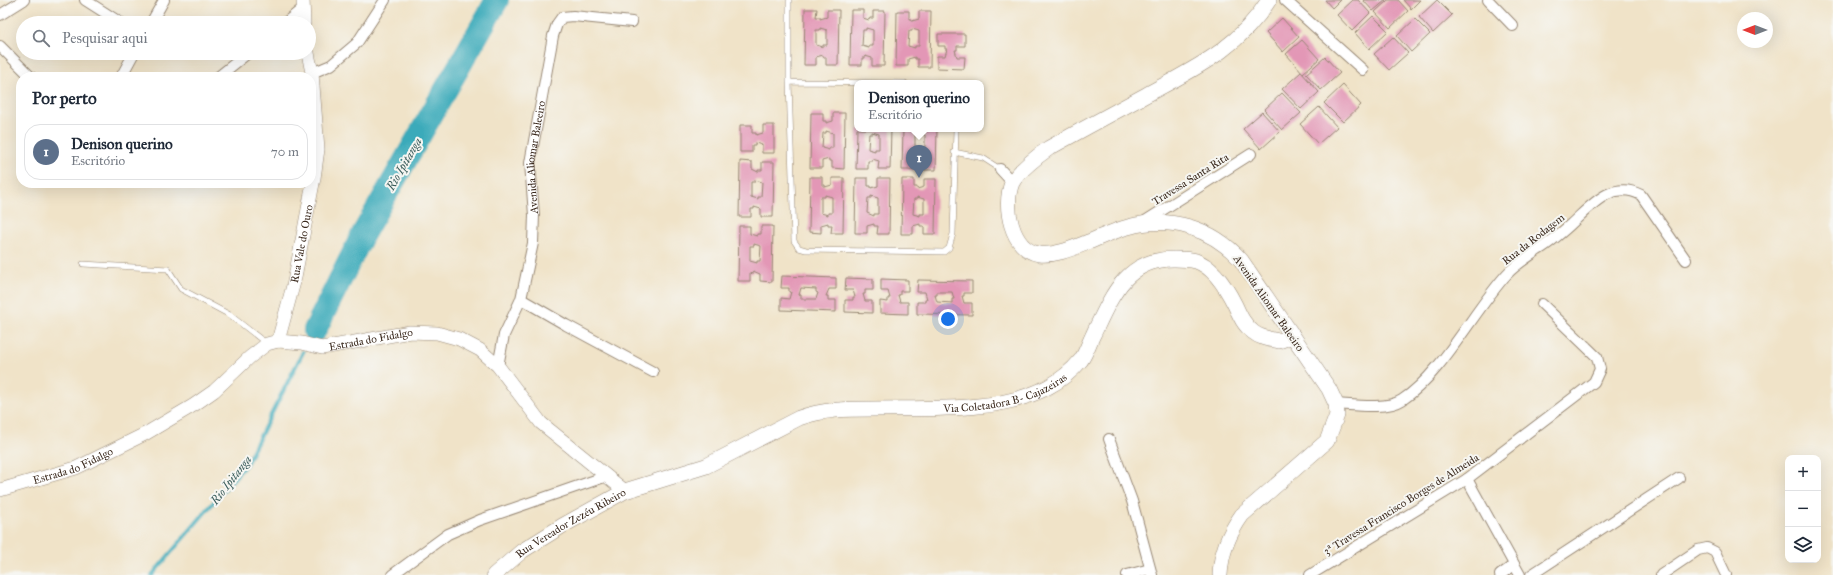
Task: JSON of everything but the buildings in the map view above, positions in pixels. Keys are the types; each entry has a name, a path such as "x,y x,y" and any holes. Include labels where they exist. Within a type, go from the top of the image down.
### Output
{"main road":[{"path":"1012,182 1036,157 1049,148 1196,68 1229,46 1254,22 1269,0"},
{"name":"Avenida Aliomar Baleeiro","path":"1012,182 1009,209 1015,234 1021,244 1027,249 1038,254 1070,249 1127,227 1161,222 1178,223 1210,234 1222,242 1241,260 1282,336 1302,351 1329,389 1336,404"},
{"name":"Via Coletadora B- Cajazeiras","path":"654,481 706,466 799,418 815,412 834,409 948,407 1005,403 1044,390 1057,382 1082,359 1108,305 1117,289 1128,276 1149,262 1161,259 1196,261 1201,264 1216,275 1230,295 1243,322 1254,333 1282,336"},
{"path":"1220,575 1220,564 1226,542 1232,528 1252,505 1327,441 1337,415 1336,404"},
{"name":"Rua Vereador Zezéu Ribeiro","path":"494,575 522,551 562,526 625,492 654,481"}],"street":[{"path":"0,16 24,0"},
{"path":"85,0 110,16"},
{"path":"155,16 164,0"},
{"path":"314,72 331,65 357,42 385,0"},
{"path":"1284,0 1363,70"},
{"path":"1488,0 1513,26"},
{"path":"292,16 303,4"},
{"path":"303,4 304,16"},
{"name":"Avenida Aliomar Baleeiro","path":"498,366 504,335 521,298 534,235 530,164 553,36 557,24 562,17 573,16 632,22"},
{"path":"0,46 26,72"},
{"path":"124,72 130,60"},
{"path":"224,72 239,60"},
{"name":"Rua Vale do Ouro","path":"309,60 312,72"},
{"name":"Rua Vale do Ouro","path":"316,115 316,161"},
{"name":"Travessa Santa Rita","path":"1140,224 1252,154"},
{"path":"1000,169 1012,182"},
{"name":"Rua Vale do Ouro","path":"272,343 294,282 311,188"},
{"name":"Rua da Rodagem","path":"1336,404 1365,406 1393,404 1401,401 1434,369 1511,270 1540,249 1592,204 1610,192 1623,190 1641,194 1686,260"},
{"path":"521,298 566,325 652,372"},
{"name":"3ª Travessa Francisco Borges de Almeida","path":"1310,575 1467,479 1594,382 1600,369 1597,357 1542,304"},
{"name":"Estrada do Fidalgo","path":"0,490 76,468 145,434 194,405 214,391 250,357 272,343 302,343 322,348 410,332 437,333 459,339 480,350 498,366 541,423 625,492"},
{"path":"1109,439 1132,501 1151,572 1127,575"},
{"path":"392,575 448,534 460,528 606,476"},
{"path":"1531,575 1679,478"},
{"path":"1467,479 1520,575"},
{"path":"1661,575 1698,550 1707,548 1715,552 1726,575"},
{"path":"1500,575 1514,566"}],"lane":[{"path":"789,0 789,82 794,241 799,248 806,250 944,252 949,248 953,234 954,152 956,132"},
{"path":"789,82 854,83"},
{"path":"954,152 983,158 1000,169"},
{"path":"83,264 168,269 181,289 230,315 272,343"}],"waterway":[{"name":"Rio Ipitanga","path":"315,330 363,234 497,0"},
{"name":"Rio Ipitanga","path":"152,575 246,464 303,352"}],"place":[{"name":"Denison querino","path":"919,178"}]}
